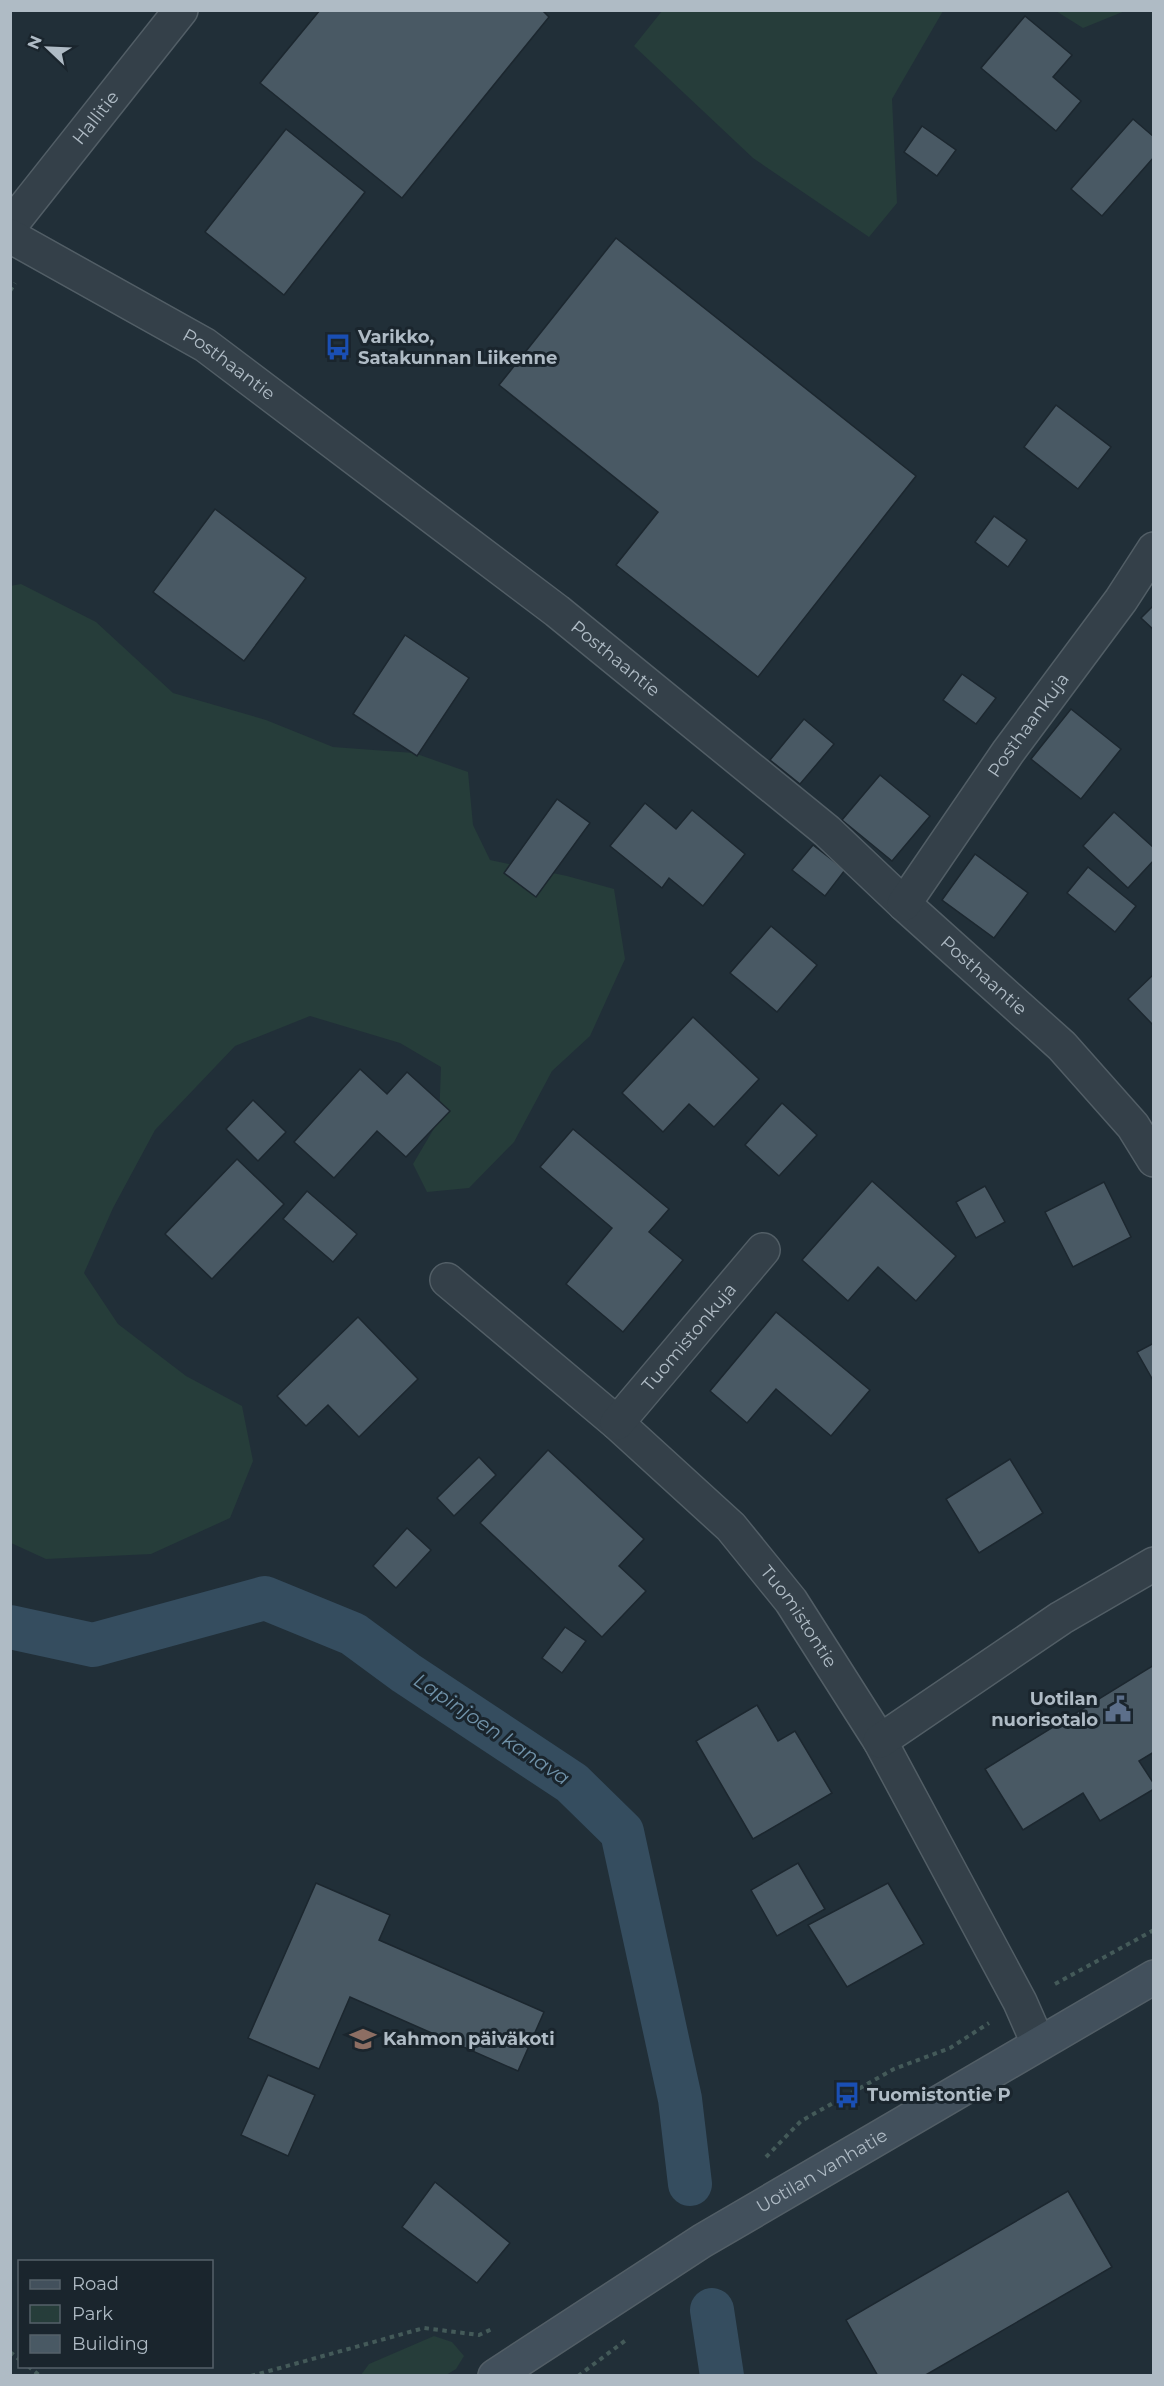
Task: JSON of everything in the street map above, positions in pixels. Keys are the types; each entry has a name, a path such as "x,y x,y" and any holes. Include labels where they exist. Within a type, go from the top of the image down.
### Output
{"main road":[{"name":"Uotilan vanhatie","path":"495,2376 702,2241 1154,1977"}],"street":[{"name":"Hallitie","path":"10,226 181,10"},
{"name":"Posthaantie","path":"10,236 205,345 557,611 827,831 904,904 1062,1046 1133,1126 1154,1160"},
{"name":"Posthaankuja","path":"904,904 1008,752 1121,600 1154,549"},
{"name":"Tuomistonkuja","path":"618,1423 763,1250"},
{"name":"Tuomistontie","path":"447,1280 618,1423 731,1527 791,1601 814,1633 880,1741 1020,2002 1038,2043"},
{"path":"880,1741 1061,1618 1154,1563"}],"path":[{"path":"760,2163 801,2121 894,2069 950,2048 1020,2002 1154,1929"},
{"path":"251,2376 424,2328 479,2335 498,2326"}],"green space":[{"path":"662,11 943,11 892,99 897,203 869,237 753,158 634,46"},
{"path":"1056,11 1125,11 1083,28"},
{"path":"21,584 96,622 173,693 266,720 333,747 414,753 468,772 473,825 490,860 567,876 614,889 625,959 590,1036 552,1071 514,1142 469,1188 427,1192 413,1164 439,1120 441,1067 400,1043 310,1016 235,1046 155,1130 113,1208 84,1273 118,1324 186,1376 242,1406 253,1461 230,1518 151,1554 46,1559 11,1543 10,586"},
{"path":"434,2336 452,2342 464,2356 456,2369 446,2375 361,2375 369,2364"}],"building":[{"path":"320,10 542,10 549,17 402,198 260,83"},
{"path":"1025,16 1072,55 1053,77 1081,101 1056,131 981,68"},
{"path":"1133,119 1154,137 1154,157 1102,216 1071,189"},
{"path":"922,126 956,150 937,176 904,152"},
{"path":"286,129 365,192 284,295 205,232"},
{"path":"616,238 916,476 758,677 616,565 658,512 499,385"},
{"path":"1056,405 1111,447 1078,489 1024,447"},
{"path":"215,509 306,578 244,661 153,592"},
{"path":"994,516 1027,540 1008,567 975,542"},
{"path":"1154,605 1154,630 1141,618"},
{"path":"405,635 469,678 417,756 353,714"},
{"path":"962,674 996,698 976,724 943,700"},
{"path":"1071,709 1121,749 1081,799 1031,759"},
{"path":"804,719 834,744 800,784 770,760"},
{"path":"880,775 930,816 892,861 842,820"},
{"path":"557,799 590,823 536,897 504,873"},
{"path":"645,803 676,829 692,810 745,854 703,906 669,878 662,888 610,846"},
{"path":"1114,812 1154,848 1154,860 1128,888 1083,846"},
{"path":"813,845 845,870 825,896 792,870"},
{"path":"975,854 1028,893 994,938 942,900"},
{"path":"1088,867 1136,906 1115,932 1067,893"},
{"path":"771,926 817,965 777,1012 730,973"},
{"path":"1154,974 1154,1024 1153,1025 1128,999"},
{"path":"693,1017 759,1079 714,1127 689,1104 663,1132 622,1093"},
{"path":"360,1069 387,1094 407,1072 450,1111 406,1157 377,1131 334,1178 294,1142"},
{"path":"253,1100 286,1132 258,1161 226,1129"},
{"path":"782,1103 817,1135 779,1176 745,1145"},
{"path":"573,1129 669,1209 649,1232 683,1260 623,1332 566,1284 612,1228 540,1167"},
{"path":"237,1159 284,1204 212,1279 165,1234"},
{"path":"872,1181 956,1256 916,1301 878,1267 848,1301 802,1260"},
{"path":"1104,1182 1131,1237 1073,1267 1045,1212"},
{"path":"985,1186 1005,1222 976,1238 956,1202"},
{"path":"307,1191 357,1234 333,1262 283,1219"},
{"path":"776,1312 870,1390 831,1436 776,1389 747,1423 710,1391"},
{"path":"358,1317 418,1379 359,1437 328,1405 306,1426 277,1396"},
{"path":"1154,1343 1154,1382 1137,1352"},
{"path":"548,1450 644,1539 619,1566 646,1591 602,1637 480,1523"},
{"path":"479,1457 496,1475 454,1516 437,1498"},
{"path":"1010,1459 1043,1513 979,1553 946,1499"},
{"path":"407,1528 431,1550 396,1588 373,1566"},
{"path":"565,1627 586,1641 562,1673 542,1658"},
{"name":"Uotilan nuorisotalo","path":"1154,1665 1154,1752 1139,1761 1154,1784 1154,1789 1100,1821 1083,1793 1023,1830 985,1769"},
{"path":"757,1705 778,1741 795,1731 832,1793 753,1839 696,1741"},
{"path":"798,1863 825,1909 777,1936 751,1890"},
{"path":"316,1883 390,1915 379,1940 544,2012 518,2071 350,1997 319,2069 248,2038"},
{"path":"888,1883 924,1944 847,1987 808,1925"},
{"path":"268,2075 315,2095 288,2156 241,2135"},
{"path":"435,2182 510,2243 477,2283 402,2227"},
{"path":"1068,2191 1112,2267 924,2376 878,2376 846,2320"}],"waterway":[{"name":"Lapinjoen kanava","path":"10,1627 93,1645 265,1598 353,1634 406,1673 572,1783 622,1832 680,2099 690,2184"},
{"name":"Lapinjoen kanava","path":"712,2310 722,2376"}],"place":[{"name":"Varikko, Satakunnan Liikenne","path":"338,347"},
{"name":"Uotilan nuorisotalo","path":"1118,1709"},
{"name":"Kahmon päiväkoti","path":"363,2039"},
{"name":"Tuomistontie P","path":"847,2095"}]}
